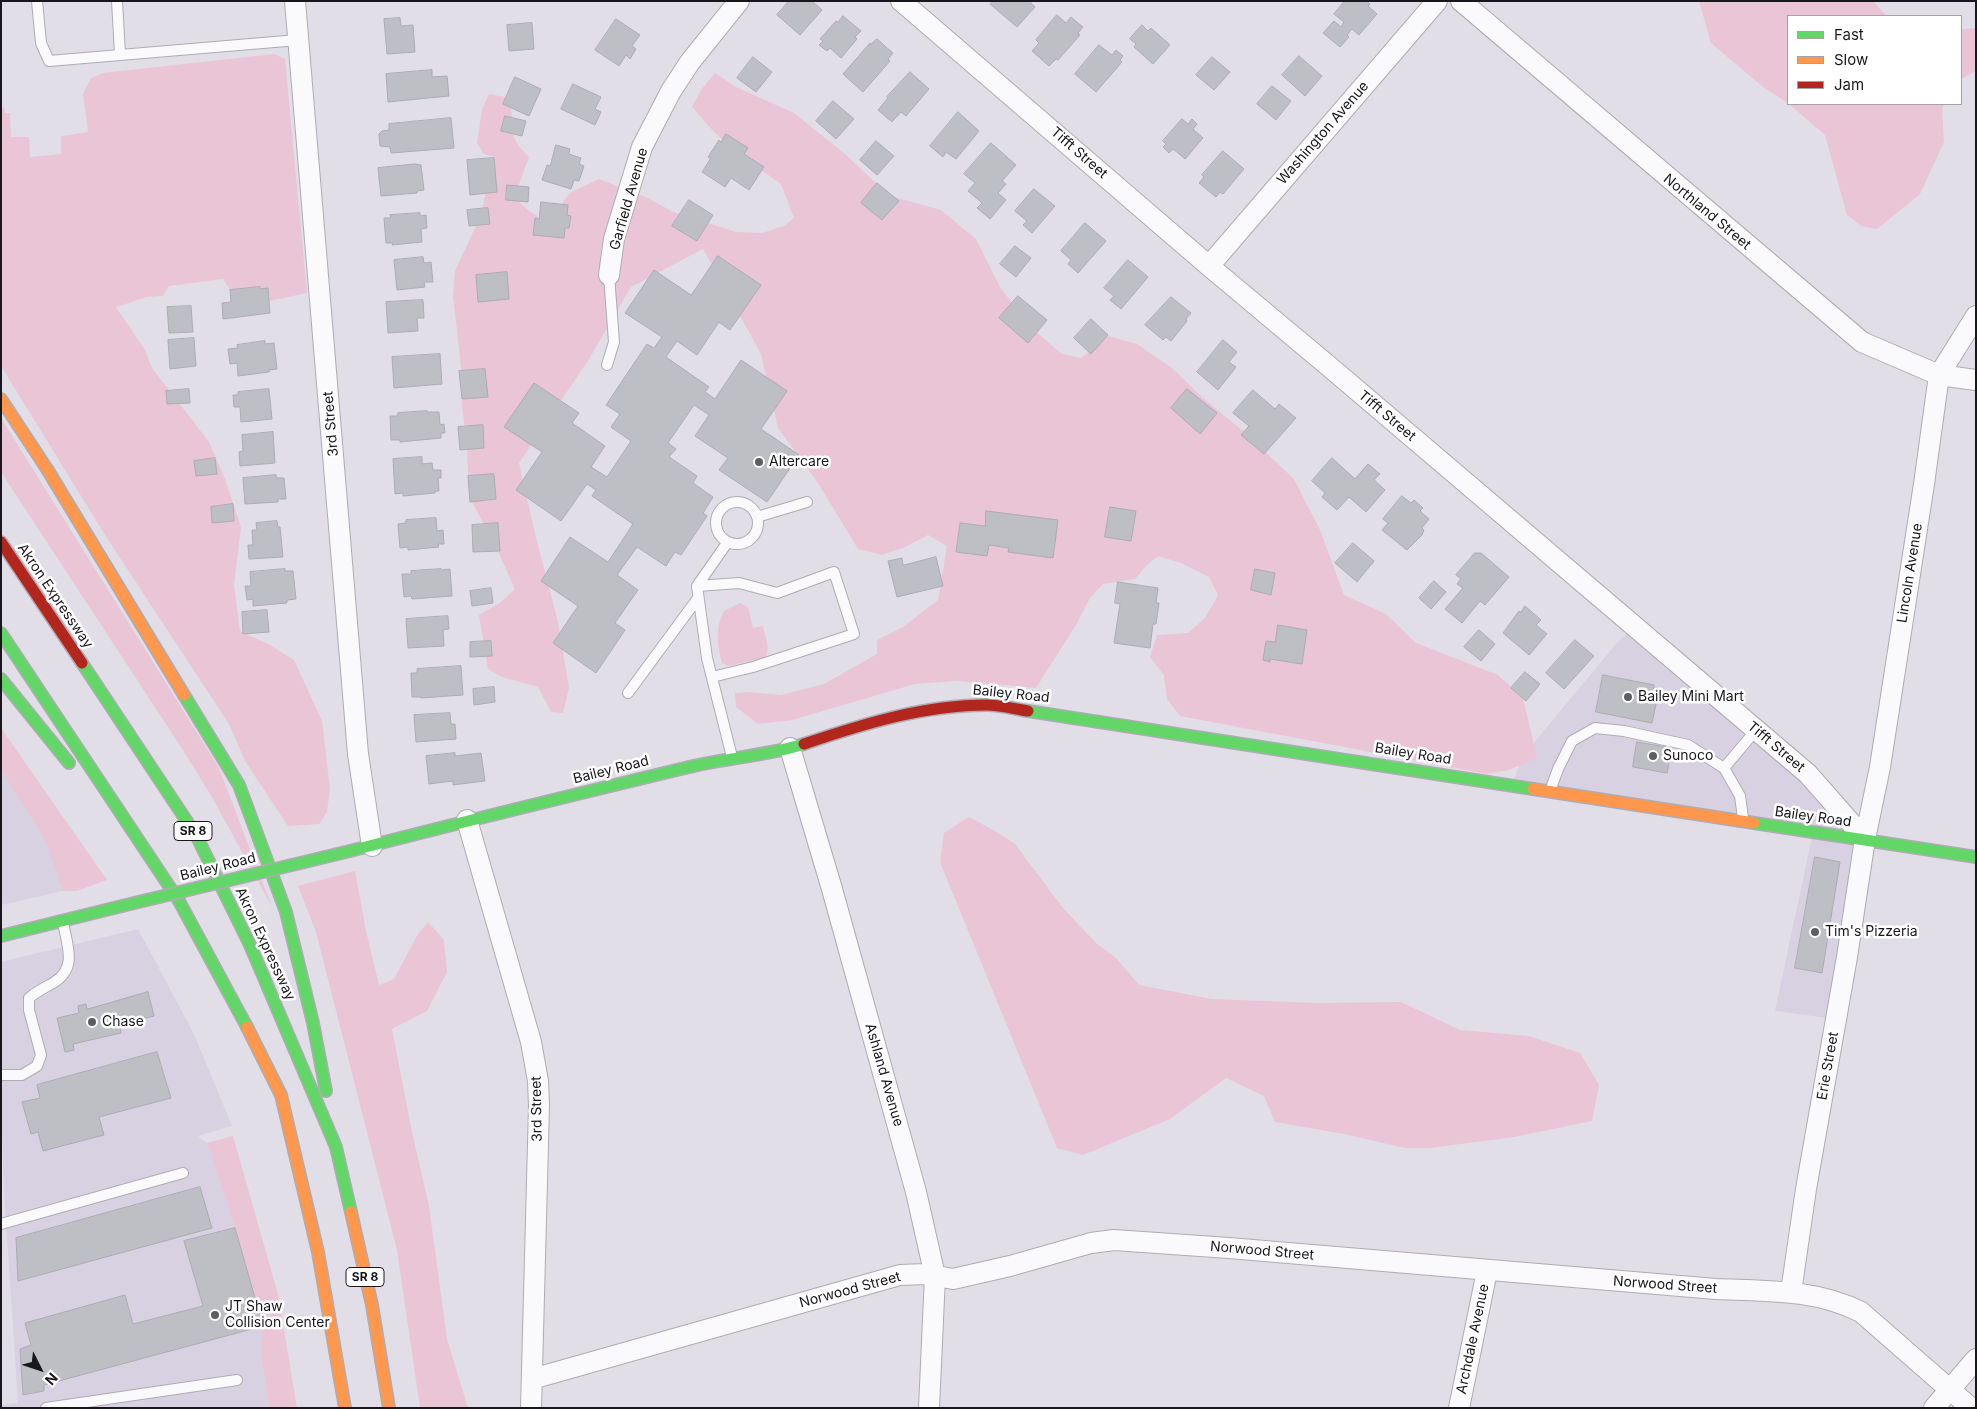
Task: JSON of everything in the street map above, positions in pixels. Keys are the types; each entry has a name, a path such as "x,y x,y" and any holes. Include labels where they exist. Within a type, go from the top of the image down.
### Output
{"main road":[{"path":"1,399 47,469 240,785 286,912 313,1023 336,1147"},
{"name":"Akron Expressway","path":"1,542 196,834 250,945 336,1147 372,1305 390,1408"},
{"path":"1,633 179,901 230,993 281,1096 318,1252 344,1408"},
{"path":"1,679 75,771"},
{"name":"Bailey Road","path":"1,936 709,762 790,748 861,725 947,707 989,705 1976,857"},
{"path":"99,802 179,901"}],"street":[{"name":"3rd Street","path":"295,1 358,754 372,846"},
{"name":"Garfield Avenue","path":"609,275 614,239 642,147 671,91 690,62 738,1"},
{"name":"Tifft Street","path":"901,1 1208,266 1808,774 1865,840"},
{"name":"Washington Avenue","path":"1208,266 1437,1"},
{"name":"Northland Street","path":"1461,1 1862,342 1939,375 1976,380"},
{"name":"Lincoln Avenue","path":"1865,840 1880,767 1939,375 1976,316"},
{"name":"Ashland Avenue","path":"790,748 832,889 916,1192 935,1276 929,1408"},
{"name":"3rd Street","path":"467,820 531,1042 538,1081 539,1106 531,1408"},
{"name":"Erie Street","path":"1791,1292 1806,1189 1847,957 1865,840"},
{"name":"Norwood Street","path":"532,1379 900,1275 926,1274 953,1279 1091,1244 1114,1240 1716,1289 1791,1292 1824,1297 1843,1303 1861,1312 1971,1408"},
{"name":"Archdale Avenue","path":"1459,1408 1487,1270"},
{"path":"1934,1408 1976,1359"}],"lane":[{"path":"38,1 41,43 49,61 298,40"},
{"path":"117,1 120,54"},
{"path":"606,365 614,342 609,275"},
{"path":"742,502 749,505 757,517 757,531 753,537 741,544 727,543 717,534 715,527 718,513 728,504 742,502"},
{"path":"757,517 806,502"},
{"path":"727,543 697,586 707,658 732,758"},
{"path":"697,586 739,583 777,593 834,572 854,634 753,667 712,677"},
{"path":"628,693 698,598"},
{"path":"1550,791 1558,768 1572,741 1595,728 1624,731 1688,744 1724,768 1740,796 1744,822"},
{"path":"1724,768 1756,730"},
{"path":"1,1075 22,1075 37,1066 41,1055 29,1010 30,998 38,990 54,983 66,973 70,964 63,922"},
{"path":"1,1224 183,1173"},
{"path":"46,1408 237,1380"}],"shaded area":[{"path":"1699,1 1873,1 1886,15 1787,15 1787,102 1763,87 1711,43"},
{"path":"1976,28 1976,71 1962,78 1962,29"},
{"path":"274,54 285,59 307,293 269,301 268,288 230,290 223,279 169,286 163,296 147,297 116,307 145,350 152,368 209,442 225,479 241,527 234,585 240,631 270,645 294,660 322,721 330,789 327,812 319,824 288,826 245,761 229,724 105,535 1,366 1,109 4,107 5,113 10,113 11,137 29,137 30,157 61,154 61,136 88,132 83,94 91,78 103,73"},
{"path":"715,73 736,87 794,113 845,154 890,196 941,210 976,239 1000,287 1029,326 1062,354 1081,358 1108,336 1137,344 1172,368 1294,479 1320,530 1344,595 1386,614 1416,643 1498,675 1523,698 1537,758 1509,770 1487,774 1180,716 1167,699 1164,675 1150,657 1157,635 1188,633 1205,618 1218,595 1209,577 1181,563 1158,556 1135,579 1103,584 1090,598 1076,625 1036,688 957,681 915,684 792,720 758,724 736,707 735,693 750,692 781,695 824,684 877,654 877,640 903,627 938,600 947,546 928,535 903,548 882,555 858,549 818,483 778,428 761,354 703,249 631,287 589,359 519,463 558,622 569,688 563,713 551,712 538,687 502,677 488,669 479,615 500,603 515,589 498,551 469,496 467,446 462,405 462,375 453,296 455,271 480,217 495,157 484,154 477,143 482,110 489,94 505,97 509,103 512,113 514,137 518,145 529,157 514,198 547,222 570,193 599,179 648,198 673,212 736,232 762,233 784,226 794,218 781,184 741,156 715,133 692,107 701,90"},
{"path":"1790,105 1944,105 1942,110 1944,142 1920,194 1877,229 1861,226 1847,215 1825,135"},
{"path":"1,418 219,768 272,907 212,797 181,747 1,472"},
{"path":"740,603 748,607 753,628 763,626 768,651 764,658 728,666 722,663 720,657 718,643 719,623 724,611"},
{"path":"1635,626 1865,839 1836,1019 1775,1011 1813,832 1512,785 1522,757 1616,644"},
{"path":"1,728 107,880 77,891 63,891 45,839 1,770"},
{"path":"1,767 59,843 63,891 1,905"},
{"path":"969,817 1015,844 1063,908 1096,943 1116,958 1139,985 1212,999 1318,1003 1401,1002 1460,1030 1529,1036 1580,1053 1599,1085 1592,1121 1514,1137 1430,1148 1405,1148 1344,1134 1275,1122 1264,1096 1226,1078 1170,1119 1083,1155 1057,1148 940,862 944,833"},
{"path":"355,871 366,931 379,985 394,979 418,934 428,922 444,940 447,972 427,1011 392,1029 429,1206 447,1339 468,1408 420,1408 397,1250 316,932 298,886"},
{"path":"138,929 194,1034 232,1126 198,1136 207,1143 235,1228 263,1325 260,1347 269,1408 1,1408 1,1405 18,1403 4,1191 1,1099 1,962"},
{"path":"233,1136 278,1294 297,1408 269,1408 260,1347 263,1325 235,1228 207,1143"}],"building":[{"path":"789,1 812,1 822,10 800,35 777,15"},
{"path":"993,1 1029,1 1035,7 1017,27 990,4"},
{"path":"1345,1 1366,1 1370,4 1368,6 1377,14 1359,35 1352,29 1347,35 1349,37 1340,47 1323,33 1334,21 1341,27 1344,22 1334,14"},
{"path":"1057,15 1066,23 1071,17 1083,27 1078,33 1080,35 1058,60 1056,59 1049,66 1032,51 1039,43 1036,40"},
{"path":"843,16 861,31 855,37 857,39 841,58 830,48 827,51 819,45 823,41 820,39"},
{"path":"400,18 401,26 413,25 415,52 387,54 384,19"},
{"path":"616,19 640,35 632,46 636,49 630,59 626,55 619,66 595,50"},
{"path":"532,23 534,49 509,51 507,25"},
{"path":"1142,25 1148,31 1151,28 1170,45 1153,64 1134,47 1136,44 1130,39"},
{"path":"877,39 893,53 888,59 890,61 863,92 843,74 870,43"},
{"path":"1099,45 1112,55 1116,50 1123,56 1120,60 1122,62 1096,92 1075,74"},
{"path":"1299,56 1322,76 1305,96 1282,75"},
{"path":"753,57 772,72 756,92 737,78"},
{"path":"1212,57 1230,72 1214,90 1196,75"},
{"path":"432,70 432,77 447,76 449,96 388,102 386,74"},
{"path":"910,72 929,89 906,116 901,112 892,122 878,110"},
{"path":"515,77 541,89 529,116 503,104"},
{"path":"573,84 601,97 595,109 601,112 595,125 561,109"},
{"path":"1272,86 1291,101 1276,120 1257,104"},
{"path":"833,101 854,119 836,139 816,121"},
{"path":"958,112 979,131 956,159 946,152 943,157 930,146"},
{"path":"505,116 526,121 522,136 501,131"},
{"path":"451,118 454,148 391,153 390,147 380,146 379,134 382,131 389,130 389,124"},
{"path":"1182,119 1188,124 1192,119 1197,124 1193,129 1203,138 1185,159 1173,149 1169,153 1163,147 1166,144 1163,141"},
{"path":"726,134 748,148 744,154 764,167 749,190 731,178 725,187 702,172 711,158 708,157 719,140 721,142"},
{"path":"876,141 894,156 877,175 860,160"},
{"path":"991,143 1016,165 1002,181 1006,184 998,193 1006,200 990,219 977,208 982,203 968,191 975,183 964,174"},
{"path":"556,145 570,149 569,154 581,158 579,164 584,166 579,181 574,180 571,189 542,180 547,165 550,166"},
{"path":"1223,151 1244,169 1223,194 1220,192 1216,197 1199,183 1204,177 1202,175"},
{"path":"494,158 497,192 470,195 467,160"},
{"path":"421,165 424,190 417,191 417,193 381,196 378,168"},
{"path":"877,183 899,201 882,220 861,203"},
{"path":"507,185 529,187 528,202 506,200"},
{"path":"1034,189 1055,206 1032,233 1023,225 1027,221 1015,211"},
{"path":"689,200 713,215 697,241 672,226"},
{"path":"541,202 568,205 567,215 571,216 569,228 565,228 564,238 533,235 535,218 539,219"},
{"path":"488,208 490,224 469,226 467,210"},
{"path":"420,213 421,216 426,215 427,228 421,229 422,242 392,245 393,243 386,243 384,218 391,218 390,215"},
{"path":"1085,223 1106,241 1078,273 1068,264 1071,260 1061,251"},
{"path":"1015,246 1031,258 1016,277 1000,264"},
{"name":"Altercare","path":"718,256 761,285 730,330 719,322 697,355 677,341 666,357 709,387 705,392 715,399 741,360 787,391 761,429 799,455 767,502 719,470 728,458 695,436 709,415 694,405 668,443 676,449 669,457 697,476 693,483 713,497 703,513 707,516 681,555 675,552 666,566 637,547 617,575 638,590 615,623 625,630 596,673 553,643 578,606 541,581 570,537 608,562 633,524 592,496 596,490 587,484 561,521 516,490 542,452 504,427 534,383 579,413 572,423 605,446 591,467 607,477 631,441 611,427 620,414 606,405 647,344 654,348 662,337 625,313 654,270 691,295"},
{"path":"423,257 424,263 431,262 433,282 424,282 425,287 397,290 394,260"},
{"path":"1128,260 1148,277 1121,309 1110,300 1114,296 1104,288"},
{"path":"507,272 509,299 478,302 476,275"},
{"path":"260,287 260,289 268,288 270,313 223,319 222,303 231,302 230,290"},
{"path":"1018,296 1047,320 1028,343 999,318"},
{"path":"1171,297 1191,313 1171,341 1166,337 1163,340 1145,325"},
{"path":"423,300 424,318 417,318 418,331 388,333 386,302"},
{"path":"191,306 193,332 169,333 167,307"},
{"path":"1091,319 1108,335 1091,354 1074,338"},
{"path":"194,338 196,366 170,369 168,340"},
{"path":"1223,340 1237,352 1229,362 1236,367 1218,390 1197,372"},
{"path":"265,341 265,344 274,343 277,369 269,370 269,372 238,376 237,363 230,364 228,349 238,348 237,345"},
{"path":"440,354 442,384 394,388 392,357"},
{"path":"485,369 488,397 462,399 459,371"},
{"path":"189,389 190,403 167,404 166,391"},
{"path":"269,389 272,419 241,422 240,407 234,407 233,395 238,395 238,392"},
{"path":"1187,389 1217,413 1200,434 1171,408"},
{"path":"1253,390 1275,409 1279,404 1296,418 1264,454 1241,435 1249,426 1233,413"},
{"path":"439,412 440,425 444,424 445,433 441,433 441,438 400,442 400,440 391,440 390,416 397,416 398,413"},
{"path":"483,425 484,448 460,450 458,427"},
{"path":"273,432 275,463 240,466 239,452 243,451 242,435"},
{"path":"422,457 422,464 432,463 433,470 441,470 441,478 438,478 439,491 403,496 403,493 395,494 393,459"},
{"path":"215,458 217,474 196,476 194,461"},
{"path":"1332,458 1355,479 1368,464 1380,474 1374,480 1385,490 1366,512 1349,497 1337,510 1322,497 1325,493 1312,481"},
{"path":"494,474 496,499 470,502 468,476"},
{"path":"276,475 277,478 284,478 286,499 278,499 278,502 245,504 243,478"},
{"path":"1402,496 1411,503 1414,500 1423,508 1420,511 1429,519 1422,528 1424,530 1422,535 1407,550 1382,530 1388,523 1383,519"},
{"path":"233,504 234,521 212,523 211,507"},
{"path":"1110,507 1136,511 1131,541 1105,537"},
{"path":"986,511 1058,520 1053,558 1008,552 1009,548 989,545 987,556 956,552 960,523 985,526"},
{"path":"436,518 437,531 443,530 444,544 438,544 439,547 408,550 408,547 400,548 398,524 406,523 406,520"},
{"path":"277,521 278,527 280,527 283,557 249,559 248,545 253,545 252,530 257,530 256,523"},
{"path":"498,523 500,551 473,552 472,525"},
{"path":"1353,543 1374,561 1357,582 1335,563"},
{"path":"1475,553 1481,553 1509,577 1485,605 1480,601 1462,623 1445,609 1463,588 1457,584 1461,579 1456,575"},
{"path":"936,557 943,586 897,597 888,561 902,558 903,565"},
{"path":"285,569 285,571 293,571 296,599 287,600 287,603 253,606 253,599 247,600 245,586 251,586 250,572"},
{"path":"450,569 452,596 412,599 411,596 404,597 402,574 411,574 411,571"},
{"path":"1255,569 1275,573 1271,595 1251,590"},
{"path":"1434,581 1446,592 1431,609 1419,598"},
{"path":"1118,582 1158,588 1156,603 1159,603 1156,624 1153,624 1150,648 1114,643 1120,604 1115,603"},
{"path":"491,588 493,603 472,606 470,591"},
{"path":"1525,606 1541,620 1536,625 1547,634 1529,655 1503,633"},
{"path":"267,610 269,632 243,634 242,612"},
{"path":"448,616 449,629 443,630 444,646 408,648 406,619"},
{"path":"1278,625 1307,630 1302,664 1270,659 1270,662 1263,660 1266,641 1275,642"},
{"path":"1479,630 1495,644 1481,661 1464,647"},
{"path":"1575,640 1594,656 1564,689 1546,673"},
{"path":"491,641 492,656 470,657 470,642"},
{"path":"461,666 463,695 412,697 411,673 417,673 417,669"},
{"path":"1525,672 1540,684 1526,701 1511,688"},
{"name":"Bailey Mini Mart","path":"1603,675 1654,685 1654,690 1659,690 1652,723 1596,712"},
{"path":"494,687 495,702 474,705 473,689"},
{"path":"450,713 451,724 455,724 456,739 416,742 414,715"},
{"name":"Sunoco","path":"1637,742 1672,748 1667,773 1633,767"},
{"path":"455,753 455,756 481,753 485,781 453,785 453,781 429,784 426,756"},
{"name":"Tim's Pizzeria","path":"1815,857 1840,862 1822,973 1795,968"},
{"path":"148,992 154,1016 119,1024 121,1033 73,1044 74,1050 65,1052 57,1018 79,1013 78,1006 86,1004 87,1009"},
{"path":"157,1052 171,1098 99,1117 104,1135 43,1151 38,1132 31,1134 22,1102 40,1098 37,1085"},
{"path":"200,1187 212,1228 18,1281 16,1238"},
{"name":"JT Shaw Collision Center","path":"235,1228 263,1326 44,1385 44,1391 23,1395 20,1349 31,1345 25,1323 125,1295 133,1324 203,1306 184,1241"}],"traffic: fast":[{"path":"1,633 179,901 247,1027"},
{"path":"82,663 196,835 250,945 336,1147 351,1212"},
{"path":"1,679 69,763"},
{"path":"184,695 239,785 286,912 313,1023 326,1091"},
{"path":"1028,711 1533,789"},
{"path":"350,851 685,768 804,744"},
{"path":"1754,823 1976,857"},
{"path":"122,906 350,851"},
{"path":"1,936 122,906"}],"traffic: slow":[{"path":"1,399 47,469 184,695"},
{"path":"1533,789 1754,823"},
{"path":"247,1027 281,1095 318,1252 345,1408"},
{"path":"351,1212 372,1305 389,1408"}],"traffic: jam":[{"path":"1,542 82,663"},
{"path":"804,744 871,723 940,708 987,705 1028,711"}],"place":[{"name":"Altercare","path":"759,462"},
{"name":"Bailey Mini Mart","path":"1628,697"},
{"name":"Sunoco","path":"1653,756"},
{"name":"Tim's Pizzeria","path":"1815,932"},
{"name":"Chase","path":"92,1022"},
{"name":"JT Shaw Collision Center","path":"215,1315"}]}
